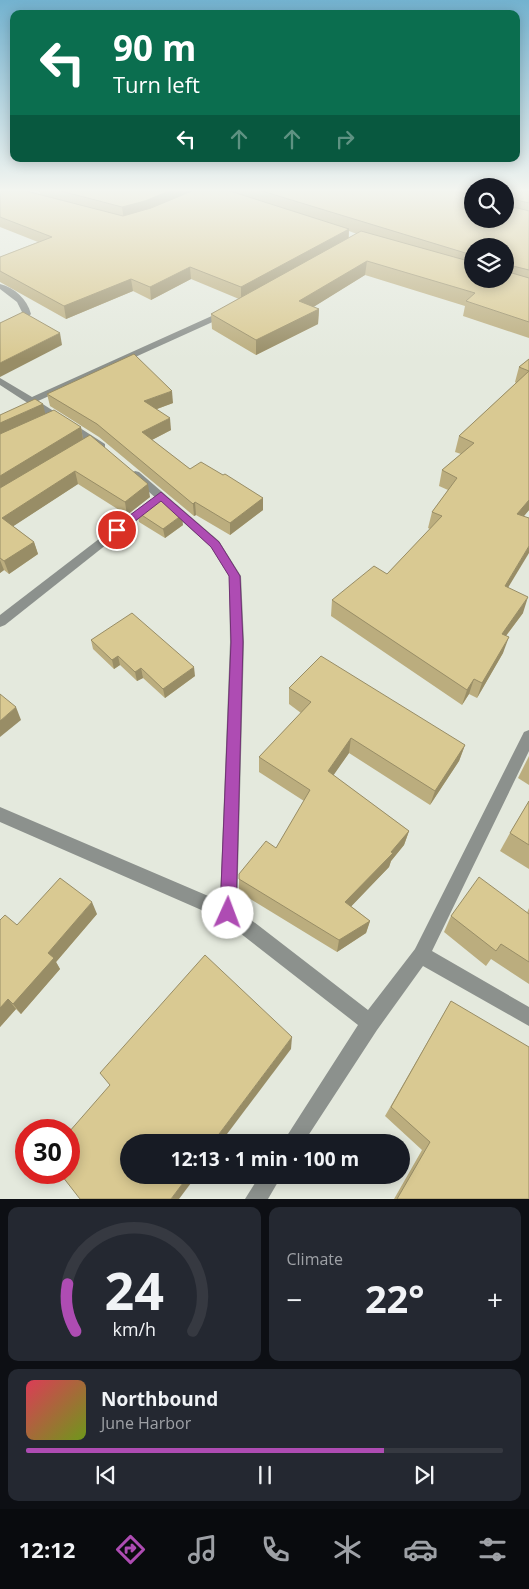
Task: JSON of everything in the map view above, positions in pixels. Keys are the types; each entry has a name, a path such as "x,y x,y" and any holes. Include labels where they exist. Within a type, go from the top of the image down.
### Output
{"street":[{"path":"0,286 11,291 26,306 27,314 19,322 0,332"},
{"path":"31,401 233,309"},
{"path":"0,381 31,401 52,419 94,440 109,452"},
{"path":"78,450 94,440"},
{"path":"124,465 215,544 235,576 237,642 228,913"},
{"path":"0,622 161,496"},
{"path":"298,1134 370,1023 421,956 529,736"},
{"path":"0,814 228,913 370,1023"},
{"path":"421,956 529,1017"},
{"path":"256,1199 266,1184"}],"building":[{"path":"26,247 316,247 241,287 190,267 150,287 131,279 64,306 0,271 0,257"},
{"path":"332,247 418,247 464,260 464,288 514,288 514,274 529,278 529,322 466,301 475,293 367,261 299,301 319,309 256,340 211,314"},
{"path":"446,247 464,247 464,253"},
{"path":"514,247 529,247 529,270 514,266"},
{"path":"23,312 60,333 0,363 0,323"},
{"path":"134,354 172,391 144,401 170,418 142,432 190,469 201,462 223,475 225,474 263,498 230,523 195,502 193,504 97,424 47,394"},
{"path":"529,359 529,371 519,367"},
{"path":"529,371 529,500 517,514 529,518 529,546 505,586 528,597 502,634 509,637 482,683 474,679 467,690 332,600 374,566 387,574 442,516 432,512 457,478 442,470 474,443 459,436"},
{"path":"35,399 43,404 0,423 0,415"},
{"path":"54,410 81,427 0,476 0,434"},
{"path":"90,435 148,484 125,502 75,471 2,518 34,542 4,561 0,558 0,488"},
{"path":"159,496 182,515 163,529 137,512"},
{"path":"132,613 194,667 163,689 141,668 135,672 118,656 112,660 91,640"},
{"path":"321,656 465,745 435,791 351,738 328,771 409,831 391,852 393,853 345,902 370,921 339,940 239,879 239,874 266,841 276,848 310,790 259,757 311,702 289,688"},
{"path":"0,694 16,707 0,721"},
{"path":"529,801 529,845 510,833"},
{"path":"479,877 529,914 529,962 501,944 496,951 451,916"},
{"path":"60,878 92,902 48,953 54,958 13,1004 8,999 0,1008 0,920 5,915 17,925"},
{"path":"205,955 292,1037 219,1134 120,1134 120,1184 182,1184 171,1199 80,1199 68,1184 80,1184 80,1119 110,1085 100,1073"},
{"path":"451,1001 529,1047 529,1199 397,1199 406,1184 410,1184 410,1177 430,1142 391,1107"}],"route":[{"path":"117,530 161,496 215,544 235,576 237,642 228,913"}]}
